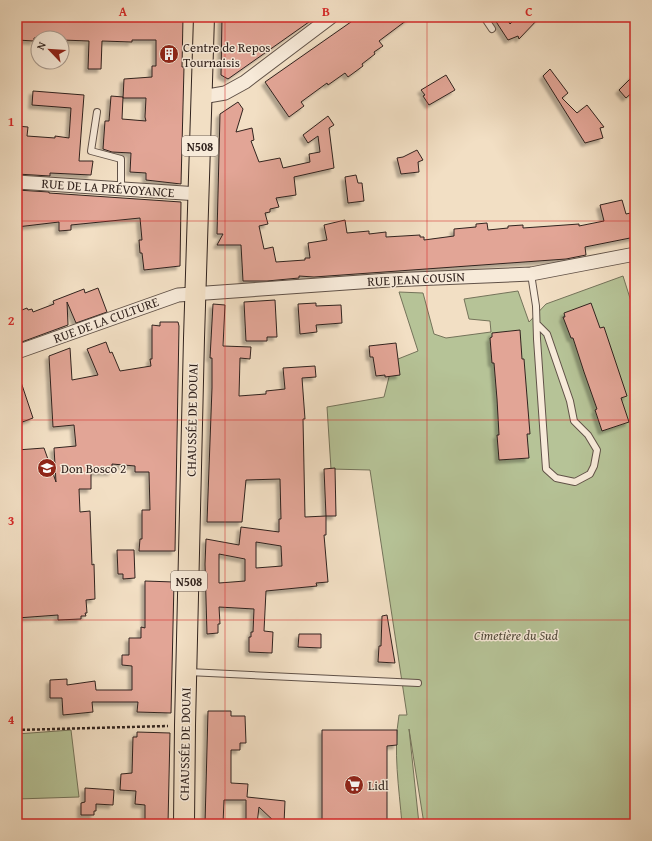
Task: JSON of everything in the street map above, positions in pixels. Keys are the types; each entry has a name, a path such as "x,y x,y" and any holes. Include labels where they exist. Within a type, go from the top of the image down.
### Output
{"main road":[{"name":"CHAUSSÉE DE DOUAI","path":"184,824 185,725 204,17"}],"street":[{"path":"202,97 225,93 245,82 331,17"},
{"name":"RUE DE LA PRÉVOYANCE","path":"17,182 199,194"},
{"name":"RUE JEAN COUSIN","path":"196,293 389,280 531,274 635,254"},
{"name":"RUE DE LA CULTURE","path":"17,352 178,295 196,293"}],"lane":[{"path":"484,17 492,29"},
{"path":"97,112 91,151 121,159 121,189"},
{"path":"531,274 536,306 536,324 546,468 556,478 575,482 590,474 594,466 596,450 588,435 574,421 570,401 547,334 536,324"},
{"path":"187,672 418,683"}],"path":[{"path":"17,730 185,725"}],"green space":[{"name":"Cimetière du Sud","path":"623,276 635,314 635,824 424,824 409,729 419,824 402,824 397,770 397,729 399,715 407,715 370,470 331,469 327,407 384,397 393,361 418,351 399,292 423,293 434,334 446,338 491,332 490,321 469,319 464,299 518,291 529,322 546,304"},
{"path":"71,730 79,797 17,799 17,734"}],"building":[{"path":"17,17 183,17 182,67 184,67 181,184 146,180 146,173 130,172 131,153 112,152 103,149 105,121 109,121 111,96 123,97 122,119 146,121 146,98 123,98 124,79 152,77 152,66 156,66 156,40 132,40 132,42 102,41 101,69 88,69 89,41 70,40 70,30 30,30 30,41 17,40"},
{"path":"222,17 270,17 271,20 287,17 316,17 228,79 221,75"},
{"path":"358,17 411,17 379,41 383,46 374,52 375,54 362,64 363,66 348,77 345,73 328,85 327,83 301,102 304,106 289,117 265,82"},
{"path":"493,17 506,17 510,24 517,17 540,17 519,39 518,36 508,40"},
{"path":"550,69 568,93 562,98 577,113 587,105 604,127 600,128 603,138 585,143 543,76"},
{"path":"635,74 635,90 626,98 619,90"},
{"path":"446,75 455,90 429,105 421,90"},
{"path":"33,91 84,95 79,161 93,161 91,175 50,173 50,176 17,174 17,126 28,127 27,136 55,138 55,136 69,138 71,108 32,105"},
{"path":"238,102 243,109 236,132 252,128 254,140 251,141 259,162 280,158 283,168 310,162 309,154 320,152 318,136 308,143 303,135 328,116 334,125 329,128 334,168 294,177 296,195 276,198 279,207 270,209 270,212 265,213 268,224 259,226 264,249 273,247 276,262 305,260 305,258 310,258 308,243 327,240 324,225 345,220 347,233 369,231 369,234 386,232 386,237 420,235 420,237 424,237 424,240 454,236 454,229 476,227 476,224 487,223 488,230 523,225 523,228 579,224 579,226 604,221 600,205 622,200 626,214 635,212 635,237 585,247 586,255 566,259 314,277 299,276 299,278 267,281 243,281 241,245 217,245 223,234 217,234 220,114"},
{"path":"417,150 423,160 418,162 419,172 401,174 397,158 403,157"},
{"path":"356,175 358,183 362,183 364,201 348,203 345,177"},
{"path":"17,190 181,202 180,266 144,270 139,240 142,240 140,218 71,225 71,230 59,231 59,222 17,227"},
{"path":"98,288 107,312 76,323 67,302 68,325 19,343 17,336 17,312 27,308 28,310 32,309 33,312 54,304 53,301 84,289 85,293"},
{"path":"275,300 277,337 267,337 267,341 246,341 244,302"},
{"path":"316,303 316,306 341,305 342,323 316,325 317,332 300,334 298,304"},
{"path":"591,303 600,328 604,327 627,396 621,398 629,422 602,431 595,410 597,409 573,338 571,338 563,317 565,317 564,313"},
{"path":"213,304 225,305 223,346 251,347 250,359 240,358 239,396 266,394 266,391 285,389 283,368 315,366 316,377 302,378 305,419 303,419 305,517 326,516 326,535 324,535 328,582 316,583 317,586 266,591 264,631 273,632 272,653 249,652 249,637 251,637 251,632 253,632 254,609 219,607 220,624 218,624 218,633 207,634 205,564 206,539 239,545 241,527 279,532 279,519 281,519 280,479 246,480 242,522 207,522 212,388 212,358 210,358","holes":["256,542 281,546 282,566 256,568","219,554 245,559 245,581 219,583"]},
{"path":"160,322 178,322 179,326 175,551 139,551 140,539 142,539 142,510 150,510 149,472 135,472 135,466 112,464 112,472 91,472 91,489 79,489 80,512 90,511 95,599 86,600 87,613 85,613 86,616 81,616 81,619 58,620 58,615 17,618 17,450 44,448 56,482 54,448 76,446 74,425 53,427 49,356 70,348 72,380 98,375 87,349 106,342 120,371 151,366 152,325 160,326"},
{"path":"520,330 522,359 524,359 530,434 527,434 529,458 499,460 497,399 490,338 492,337 492,333"},
{"path":"396,343 400,375 385,377 385,375 376,376 373,357 370,357 369,346"},
{"path":"17,376 19,376 33,418 17,424"},
{"path":"335,468 336,516 326,516 324,469"},
{"path":"117,550 134,550 135,578 123,579 123,574 118,574"},
{"path":"145,581 174,582 171,713 137,712 138,702 92,702 93,712 63,715 62,698 50,698 50,680 67,679 67,685 95,681 96,690 132,690 132,666 122,665 122,655 129,655 129,638 141,638 141,627 145,628"},
{"path":"387,615 395,663 378,662 379,646 381,646 382,616"},
{"path":"299,634 321,634 321,648 298,647"},
{"path":"208,711 231,711 231,716 245,716 246,743 240,743 240,750 231,750 231,783 248,784 247,797 285,801 284,824 277,824 259,807 257,824 246,824 246,800 224,800 223,824 205,824"},
{"name":"Lidl","path":"322,730 397,730 397,745 387,746 387,824 322,824"},
{"path":"137,732 170,733 168,824 145,824 145,805 135,804 136,791 120,790 121,774 132,773 133,737 137,737"},
{"path":"85,788 114,790 113,805 96,804 96,811 94,811 94,815 81,815 81,803 85,802"}],"place":[{"name":"Centre de Repos Tournaisis","path":"169,54"},
{"name":"Don Bosco 2","path":"47,468"},
{"name":"Lidl","path":"354,785"}]}
